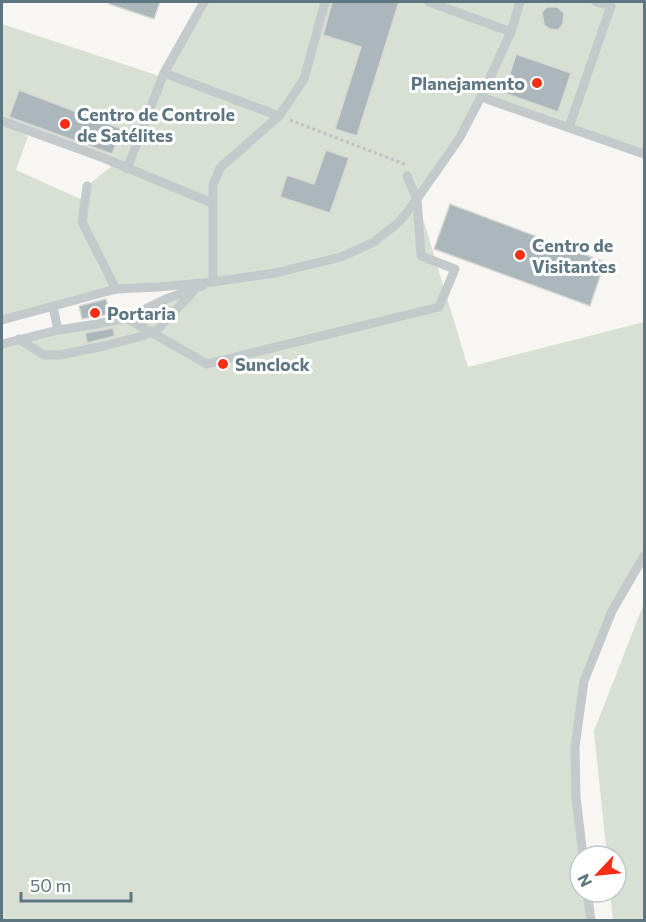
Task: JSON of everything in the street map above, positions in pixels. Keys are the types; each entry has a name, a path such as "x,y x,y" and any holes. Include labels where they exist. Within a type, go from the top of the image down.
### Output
{"lane":[{"path":"127,169 165,73 204,2"},
{"path":"213,282 213,185 220,168 279,116 304,79 325,2"},
{"path":"429,2 511,32"},
{"path":"2,320 116,289 213,282 275,273 341,256 374,242 400,221 459,139 511,32 520,2"},
{"path":"569,127 611,6 596,2"},
{"path":"165,73 279,116"},
{"path":"481,97 645,153"},
{"path":"2,121 101,157 212,203"},
{"path":"126,318 207,364 439,307 455,269 421,256 417,199 407,176"},
{"path":"87,186 82,222 116,289"},
{"path":"2,344 58,330 126,318 166,299 213,282"},
{"path":"19,339 44,355 60,355 141,336 158,329 195,289"},
{"path":"53,307 58,330"},
{"path":"582,844 576,797 575,747 584,681 612,611 645,556"},
{"path":"589,904 591,921"}],"path":[{"path":"279,116 412,166"}],"shaded area":[{"path":"204,2 519,2 481,97 417,199 468,367 644,322 644,556 612,611 584,681 575,747 579,844 568,844 568,904 589,904 591,920 2,920 2,347 126,318 210,283 116,289 2,320 2,123 28,136 16,170 85,201 87,186 113,165 2,122 2,24 256,108 164,73"},
{"path":"522,2 644,2 644,151 483,95"},
{"path":"644,603 644,920 613,920 611,904 628,904 628,844 606,844 594,731"}],"building":[{"path":"110,2 160,2 154,19 109,4"},
{"path":"332,2 399,2 357,136 335,129 361,47 323,35"},
{"path":"547,7 557,7 564,13 563,24 558,30 544,25 542,12"},
{"name":"Planejamento","path":"516,54 571,73 558,112 504,93"},
{"name":"Centro de Controle de Satélites","path":"19,90 122,129 112,154 9,117"},
{"path":"326,150 349,158 330,213 280,197 287,175 314,184"},
{"name":"Centro de Visitantes","path":"450,204 605,262 590,306 434,249"},
{"path":"106,299 110,314 82,319 79,306"},
{"path":"113,328 115,336 87,343 85,333"}],"place":[{"name":"Planejamento","path":"537,83"},
{"name":"Centro de Controle de Satélites","path":"65,124"},
{"name":"Centro de Visitantes","path":"520,255"},
{"name":"Portaria","path":"95,313"},
{"name":"Sunclock","path":"223,364"}]}
